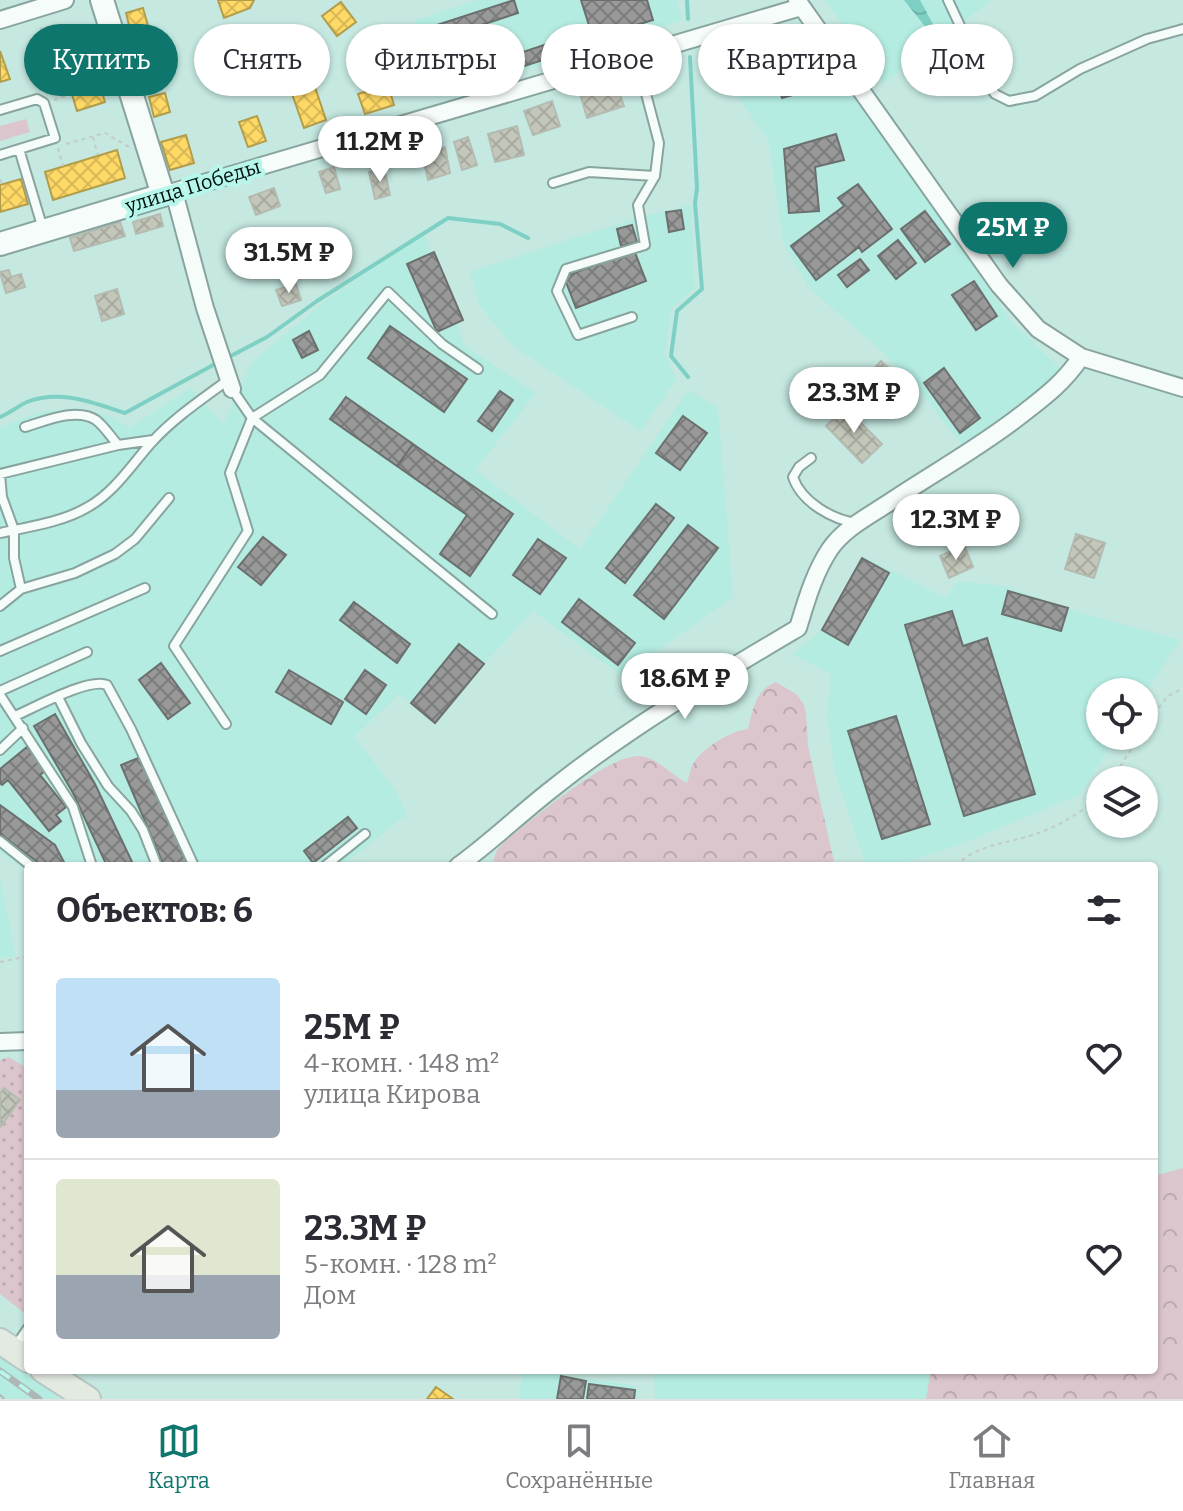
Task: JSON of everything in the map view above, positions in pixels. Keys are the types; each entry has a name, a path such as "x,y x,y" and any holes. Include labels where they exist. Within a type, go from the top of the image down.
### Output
{"main road":[{"path":"49,1374 88,1399"}],"street":[{"path":"0,20 65,0"},
{"path":"102,0 230,385"},
{"path":"799,4 1014,304 1038,329 1081,357 1183,388"},
{"name":"улица Победы","path":"682,41 799,4"},
{"name":"улица Победы","path":"0,244 541,84"},
{"path":"463,862 500,835 553,788 751,654 798,628 808,596 830,550 841,535 992,438 1067,378 1081,357"},
{"path":"0,1042 24,1041"}],"lane":[{"path":"948,0 984,77 995,94 1009,101 1035,96 1080,69 1147,39 1183,29"},
{"path":"632,317 578,335 557,291 566,269 645,245 638,205 655,176 659,143 647,96"},
{"path":"0,110 37,99 44,103 55,138 0,155"},
{"path":"19,149 43,231"},
{"path":"553,183 589,172 655,176"},
{"path":"226,724 174,646 248,531 230,473 252,418 320,375 388,292 442,344 478,369"},
{"path":"0,533 87,508 112,488 154,440 191,407 230,385 252,418 492,614"},
{"path":"25,427 51,419 81,415 92,417 118,445"},
{"path":"21,589 14,558 14,530 1,497 0,474 118,445 154,440"},
{"path":"811,458 799,467 793,477 795,484 824,512 842,521 858,523"},
{"path":"0,606 21,589 75,573 115,554 135,539 169,498"},
{"path":"0,651 145,588"},
{"path":"87,652 0,693 73,807 91,862"},
{"path":"15,716 100,682 111,689 192,862"},
{"path":"58,697 81,743 108,786 131,811 143,830 155,862"},
{"path":"0,750 23,728"},
{"path":"330,862 365,834"},
{"path":"0,841 26,862"}],"path":[{"path":"44,103 65,96"},
{"path":"63,166 57,147 92,136 105,133 129,147"},
{"path":"92,136 98,155"},
{"path":"0,179 2,184"},
{"path":"1158,709 1167,697 1183,688"},
{"path":"960,862 986,846 1048,829 1086,807"},
{"path":"0,962 24,957"}],"shaded area":[{"path":"477,0 677,0 682,20 669,24 541,24 541,65 525,70 525,24 415,24 414,21"},
{"path":"825,0 990,1 960,24 901,24 901,70 885,82 885,24 842,24"},
{"path":"738,96 853,96 933,206 1009,319 1063,371 1006,416 962,445 915,385 875,345 809,288 783,242 769,142"},
{"path":"691,205 695,288 671,309 665,353 676,380 641,431 512,345 480,306 470,272 633,219"},
{"path":"424,234 465,346 536,393 475,470 580,549 688,390 718,407 733,597 622,676 533,611 435,723 399,694 354,737 395,789 407,814 347,862 24,862 24,871 0,852 0,427 41,412 75,408 110,416 129,428 191,388 223,424 252,362 325,301"},
{"path":"862,556 945,598 958,581 1004,586 1082,613 1180,640 1155,678 1086,678 1086,750 1108,750 1098,766 1086,766 1086,784 1079,795 956,846 906,862 865,862 835,772 827,715 831,674 792,654 821,631"},
{"path":"0,878 16,956 0,958"},
{"path":"0,1357 60,1399 0,1399"},
{"path":"522,1374 551,1374 636,1386 638,1399 519,1399"},
{"path":"654,1374 930,1374 926,1399 655,1399"}],"green space":[{"path":"26,119 30,132 0,141 0,126"},
{"path":"776,682 796,694 803,703 808,746 834,862 493,861 505,841 552,803 614,763 631,757 645,757 687,783 692,766 703,752 726,737 748,729 759,695"},
{"path":"9,1057 24,1066 24,1313 0,1294 0,1060"},
{"path":"1183,1168 1183,1399 926,1399 930,1374 1158,1374 1158,1175"}],"water":[{"path":"904,0 920,0 933,24 923,24"}],"building: Жильё":[{"path":"218,0 254,0 250,8 224,18"},
{"path":"341,2 356,22 346,24 346,29 337,36 322,16"},
{"path":"143,8 147,24 129,24 126,13"},
{"path":"0,51 10,79 0,82"},
{"path":"72,96 103,96 105,102 77,111"},
{"path":"166,96 170,112 154,117 149,97"},
{"path":"293,96 318,96 326,120 304,128"},
{"path":"359,96 391,96 394,105 365,114"},
{"path":"257,116 266,141 248,147 239,122"},
{"path":"186,135 194,163 170,170 161,142"},
{"path":"117,150 125,178 53,200 45,172"},
{"path":"21,179 28,204 0,212 0,185"},
{"path":"436,1387 453,1399 427,1399"}],"building: Промзона":[{"path":"514,0 518,13 484,24 440,24"},
{"path":"581,0 647,0 653,20 640,24 589,24"},
{"path":"541,46 541,61 525,66 525,51"},
{"path":"836,134 844,160 815,167 819,211 789,213 784,149"},
{"path":"858,184 892,229 862,252 859,247 816,280 791,246 844,206 838,198"},
{"path":"681,210 684,229 669,232 666,212"},
{"path":"925,211 950,244 925,262 901,229"},
{"path":"632,225 637,242 621,246 617,229"},
{"path":"898,240 916,263 896,279 878,256"},
{"path":"634,250 646,281 576,308 564,277"},
{"path":"434,252 463,320 437,332 407,264"},
{"path":"860,259 869,270 847,287 838,275"},
{"path":"974,281 997,316 976,330 952,295"},
{"path":"390,326 467,379 444,412 368,358"},
{"path":"309,331 318,350 302,358 293,340"},
{"path":"944,368 980,418 960,433 924,383"},
{"path":"500,391 513,400 492,431 478,421"},
{"path":"346,397 413,444 397,466 330,419"},
{"path":"683,416 707,433 680,470 656,453"},
{"path":"413,444 513,514 470,576 440,554 467,515 397,466"},
{"path":"656,504 674,518 625,583 606,568"},
{"path":"688,525 718,548 664,619 634,595"},
{"path":"263,537 286,555 261,585 238,567"},
{"path":"538,539 566,558 540,594 513,575"},
{"path":"862,558 889,573 848,645 822,630"},
{"path":"1008,591 1068,608 1061,631 1002,614"},
{"path":"579,599 635,643 618,665 562,622"},
{"path":"354,602 410,644 397,663 340,620"},
{"path":"952,611 963,646 987,638 1035,794 964,816 905,625"},
{"path":"459,644 484,664 435,723 411,703"},
{"path":"161,663 190,703 168,719 139,680"},
{"path":"289,670 343,702 331,724 276,692"},
{"path":"365,670 386,685 366,714 345,699"},
{"path":"55,714 95,784 132,862 105,862 73,793 34,726"},
{"path":"896,716 930,824 882,839 848,731"},
{"path":"27,747 46,770 40,775 66,807 56,815 61,821 49,831 8,780 2,785 0,783 0,769"},
{"path":"143,756 188,862 162,862 121,765"},
{"path":"0,805 55,845 64,862 38,862 0,834"},
{"path":"348,817 357,828 314,862 304,851"},
{"path":"561,1376 586,1381 583,1399 557,1399"},
{"path":"589,1384 635,1390 634,1399 587,1399"}],"building: Прочее":[{"path":"620,96 624,106 587,118 581,97"},
{"path":"552,101 560,126 533,135 524,111"},
{"path":"517,126 524,155 495,162 488,134"},
{"path":"409,132 415,158 382,165 376,140"},
{"path":"468,137 477,165 462,170 454,142"},
{"path":"445,147 450,173 428,180 422,154"},
{"path":"334,167 340,189 326,193 319,172"},
{"path":"384,168 390,195 375,199 369,172"},
{"path":"274,188 280,206 256,215 249,197"},
{"path":"160,214 163,226 136,234 133,222"},
{"path":"120,222 125,236 74,251 70,238"},
{"path":"9,270 11,277 21,274 25,287 6,293 0,272"},
{"path":"296,284 301,300 282,306 276,290"},
{"path":"117,289 124,314 102,321 95,296"},
{"path":"881,361 899,378 871,408 853,390"},
{"path":"845,407 882,444 862,463 826,426"},
{"path":"1076,534 1105,543 1094,578 1065,569"},
{"path":"964,545 973,567 949,578 940,556"},
{"path":"4,1088 20,1100 0,1127 0,1093"}],"waterway":[{"path":"687,0 688,19"},
{"path":"688,377 671,356 677,311 702,289 695,203 697,188 690,57"},
{"path":"229,357 267,337 317,301 448,218 500,224 528,238"},
{"path":"0,417 27,402 52,397 77,399 125,413 215,364"}],"railway":[{"path":"0,1371 39,1399"}]}
